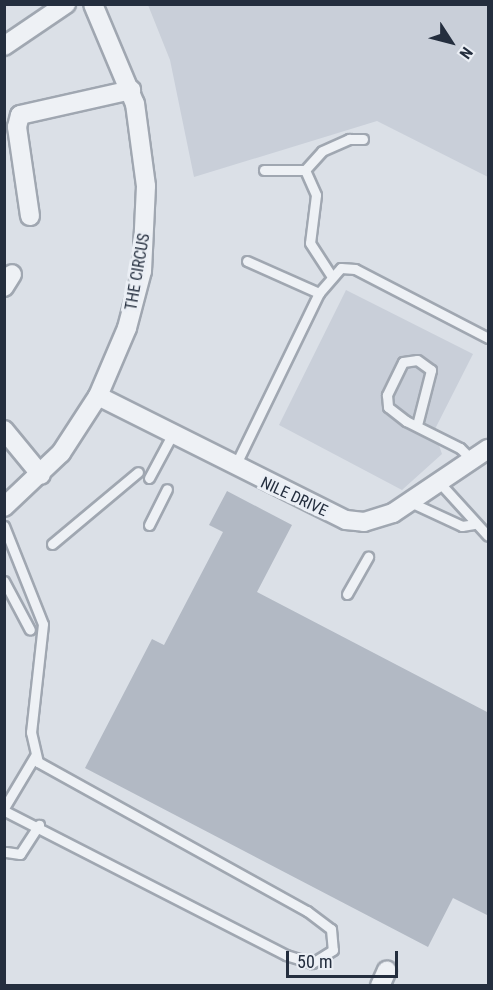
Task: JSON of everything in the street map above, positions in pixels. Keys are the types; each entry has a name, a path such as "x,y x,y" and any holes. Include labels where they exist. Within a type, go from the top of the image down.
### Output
{"street":[{"path":"4,46 66,4"},
{"name":"THE CIRCUS","path":"4,507 41,474 98,396 135,300 147,219 131,90 93,4"},
{"path":"30,216 17,127 20,115 131,90"},
{"name":"NILE DRIVE","path":"98,396 234,468 346,520 378,519 410,502 470,458 489,449"},
{"path":"4,430 41,474"}],"lane":[{"path":"264,170 305,170 322,151 349,139 363,140"},
{"path":"305,170 316,195 310,243 331,275"},
{"path":"247,261 319,293"},
{"path":"234,468 319,293 331,275 341,268 355,269 489,338"},
{"path":"417,425 431,370 417,360 403,362 387,395 388,407 470,458"},
{"path":"149,478 172,435"},
{"path":"52,544 138,472"},
{"path":"438,481 474,524 489,536"},
{"path":"149,525 167,489"},
{"path":"410,502 462,526 474,524"},
{"path":"4,526 43,624 31,732 35,756 49,773 316,917 331,929 333,950 312,963 286,954 4,809 35,756"},
{"path":"347,594 368,557"},
{"path":"4,580 30,630"},
{"path":"6,852 20,854 39,825"}],"shaded area":[{"path":"148,5 488,5 488,177 377,121 194,177 170,60"},
{"path":"346,290 473,354 434,431 442,454 402,490 279,425"}],"building":[{"path":"227,491 292,525 257,592 489,713 489,916 453,898 428,947 85,768 152,639 164,645 223,532 209,525"}]}
